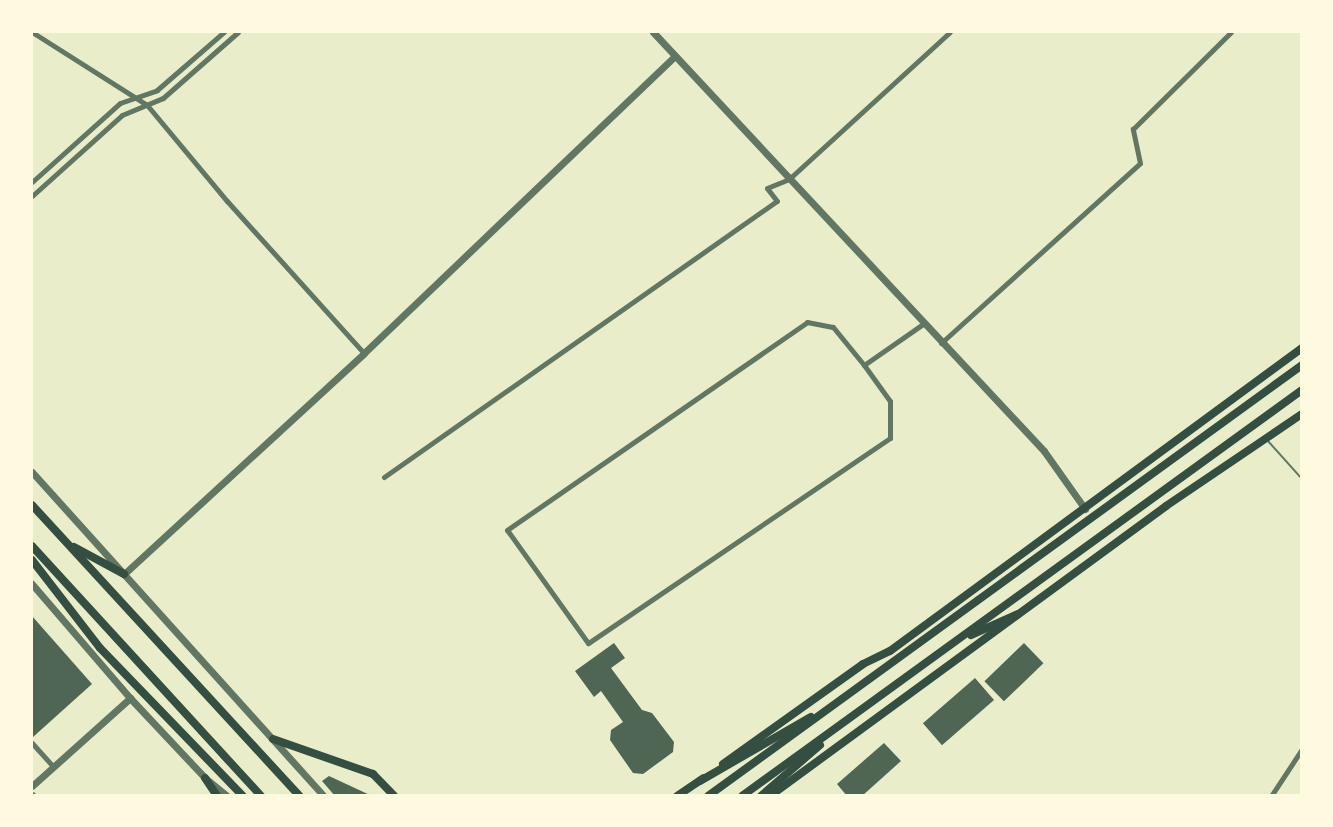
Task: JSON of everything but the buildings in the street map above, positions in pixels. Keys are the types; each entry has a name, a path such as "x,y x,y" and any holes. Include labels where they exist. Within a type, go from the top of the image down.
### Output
{"highway":[{"path":"1264,392 1302,358"},
{"path":"708,795 855,692 1302,365"},
{"path":"742,795 1302,390"},
{"path":"1278,407 1302,396"},
{"path":"32,505 300,795"},
{"path":"66,543 124,574"},
{"path":"32,546 261,795"},
{"path":"32,560 100,648 243,795"},
{"path":"954,642 1018,614"},
{"path":"700,781 855,692"},
{"path":"761,795 867,706"}],"main road":[{"path":"676,795 700,781 863,664 890,651 1085,509 1216,408 1302,348"},
{"path":"770,795 1166,506 1267,440 1302,414"},
{"path":"273,739 373,774 394,795"},
{"path":"205,778 217,795"}],"street":[{"path":"32,32 147,105 227,201 364,353"},
{"path":"32,182 120,103 157,90 224,32"},
{"path":"32,196 122,115 163,98 238,32"},
{"path":"653,32 940,343 1044,451 1085,509"},
{"path":"384,477 777,201 767,188 789,179 950,32"},
{"path":"940,343 1140,163 1133,129 1232,32"},
{"path":"124,574 364,353 675,56"},
{"path":"807,322 833,327 864,365 890,401 890,438 588,643 507,530 807,322"},
{"path":"864,365 923,324"},
{"path":"32,472 324,795"},
{"path":"32,584 130,698 205,778 228,795"},
{"path":"32,786 130,698"},
{"path":"32,743 53,766"},
{"path":"1271,795 1302,749"}],"lane":[{"path":"1267,440 1302,479"}]}
